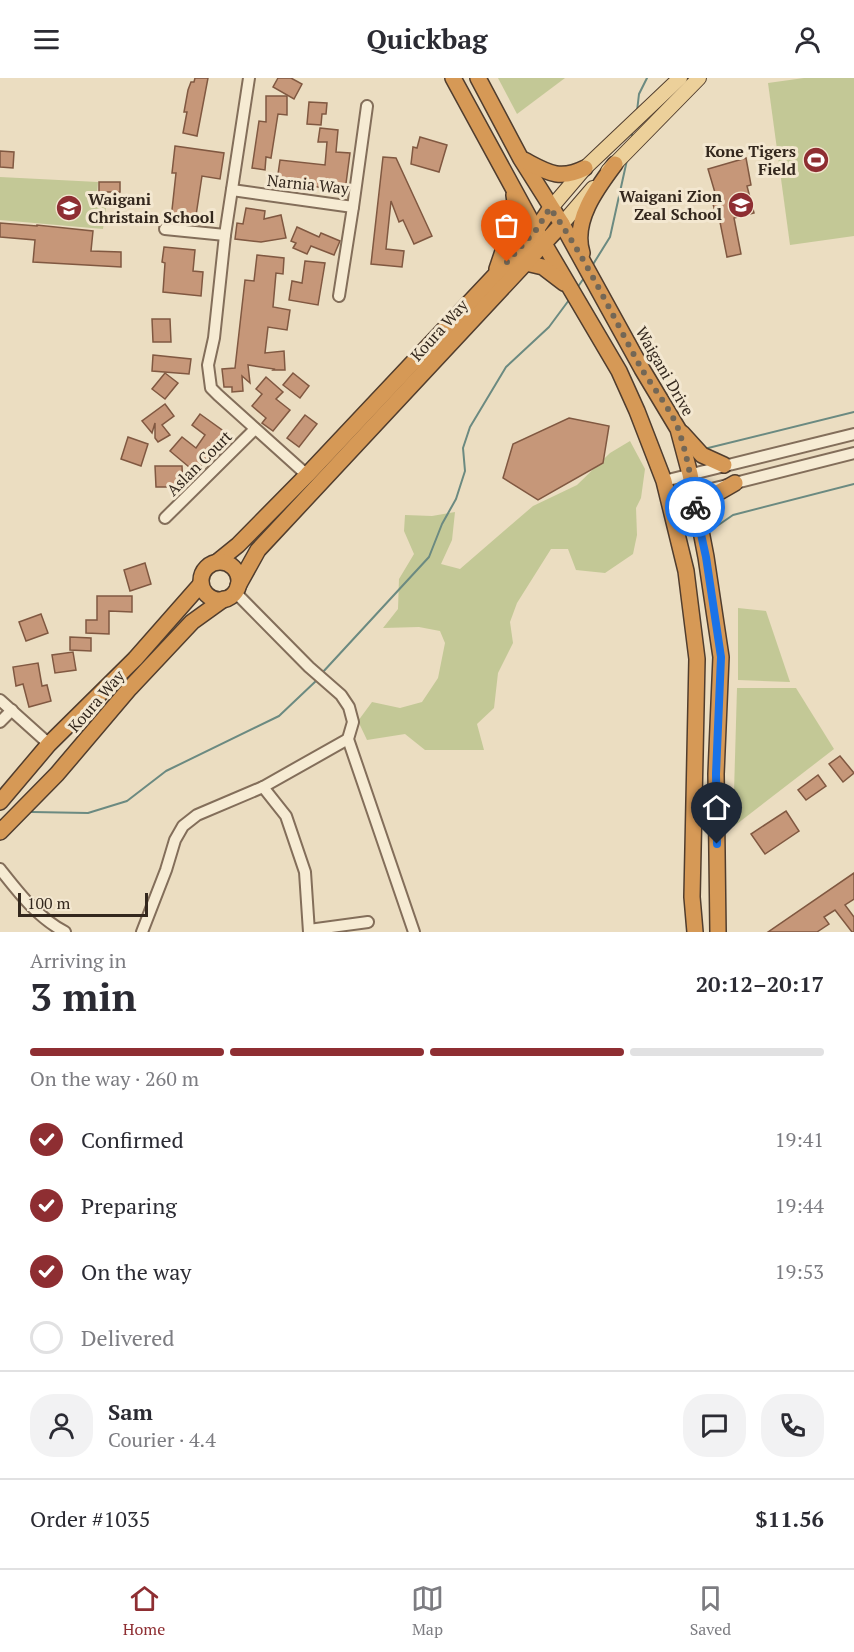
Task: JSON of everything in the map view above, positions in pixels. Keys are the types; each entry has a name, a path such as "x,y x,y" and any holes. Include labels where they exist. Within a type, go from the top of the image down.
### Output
{"highway":[{"path":"453,78 623,380 664,482 686,571 697,659 692,897 695,932"},
{"name":"Waigani Drive","path":"477,78 521,159 540,186 550,208 593,278 642,369 678,429 690,474 706,557 721,657 716,774 718,932"},
{"path":"521,159 545,171 564,176 585,168"},
{"path":"593,278 581,251 581,231 589,203 615,164"},
{"path":"496,272 516,210 512,184"},
{"name":"Koura Way","path":"0,832 57,774 130,688 192,622 232,593 258,550 526,263 541,236 550,208"},
{"name":"Koura Way","path":"217,562 238,545 307,475 496,272 541,236 561,224"},
{"path":"526,263 543,267 571,288"},
{"path":"678,429 702,455 724,465"},
{"path":"694,499 735,483"},
{"path":"217,562 229,564 234,568 239,580 232,593 212,598 203,590 201,578 206,568 217,562"},
{"name":"Koura Way","path":"0,802 49,744 135,659 201,584"},
{"path":"694,863 702,852 704,784 709,777 716,774"}],"main road":[{"name":"Koura Way","path":"550,208 585,168 680,78"},
{"name":"Koura Way","path":"561,224 615,164 699,78"}],"street":[{"path":"249,78 225,236 208,376 211,388 307,475"},
{"name":"Narnia Way","path":"232,190 353,207 367,106"},
{"path":"339,296 353,207"},
{"path":"165,229 225,236"},
{"name":"Aslan Court","path":"165,518 255,429"},
{"path":"664,482 854,434"},
{"path":"735,483 854,453"},
{"path":"668,500 694,499"},
{"path":"232,593 341,695 349,707 354,722 348,739 414,932"},
{"path":"0,700 49,744"},
{"path":"0,723 12,710"},
{"path":"142,932 175,840 183,826 197,815 263,787 348,739"},
{"path":"263,787 286,816 305,872 309,931 368,922"},
{"path":"0,869 32,908 52,925 65,932"}],"green space":[{"path":"498,78 565,78 517,114"},
{"name":"Kone Tigers Field","path":"804,78 854,78 854,236 790,245 768,83"},
{"path":"0,177 98,182 97,193 108,194 103,229 0,220"},
{"path":"630,441 645,469 641,498 636,508 637,535 633,554 605,573 576,570 568,549 551,549 517,603 510,622 513,643 498,673 494,708 477,724 484,750 425,750 405,734 367,740 358,721 372,702 400,708 422,702 438,678 445,643 440,631 419,627 383,628 398,609 399,579 414,554 404,531 405,515 432,516 455,512 452,540 441,564 460,569 533,506 577,485 610,453"},
{"path":"738,608 766,611 790,682 738,680"},
{"path":"737,688 796,688 834,749 733,827"}],"building":[{"path":"195,78 208,78 197,136 183,133 188,90"},
{"path":"278,78 291,78 302,84 294,99 273,87"},
{"path":"266,96 287,96 287,115 278,114 271,158 266,157 265,170 252,168 259,121 266,122"},
{"path":"309,102 327,103 326,114 322,114 321,125 307,124"},
{"path":"320,128 338,130 336,152 350,153 345,191 277,181 280,160 325,165 327,142 318,142"},
{"path":"420,137 447,145 439,172 411,164 413,147 417,148"},
{"path":"175,146 224,153 220,179 202,176 195,222 171,219 176,173 172,173"},
{"path":"0,151 14,152 13,168 0,167"},
{"path":"383,157 396,158 432,236 414,244 403,220 399,222 391,201 386,249 404,251 402,267 371,264"},
{"path":"746,158 751,185 747,186 754,213 734,218 741,254 727,257 720,222 718,222 711,197 716,196 708,169"},
{"path":"99,182 120,182 120,192 99,192"},
{"path":"246,208 265,211 264,219 281,215 286,238 261,242 235,239 237,223 243,224"},
{"path":"0,223 93,231 91,251 121,252 121,267 33,262 35,240 0,237"},
{"path":"297,227 319,237 321,233 340,241 334,255 311,246 307,254 293,248 296,243 291,241"},
{"path":"164,247 195,250 193,271 203,272 201,296 163,292"},
{"path":"257,255 284,258 283,274 276,273 273,307 290,310 287,330 268,327 265,353 284,351 285,370 248,365 250,383 242,376 243,391 232,392 232,387 224,387 222,369 235,368 245,280 254,281"},
{"path":"305,261 325,263 318,305 289,300 292,281 302,283"},
{"path":"152,319 170,319 171,342 153,342"},
{"path":"153,355 191,359 189,374 152,371"},
{"path":"165,373 178,383 165,399 152,389"},
{"path":"293,373 309,386 300,398 283,385"},
{"path":"266,377 283,392 276,399 290,410 273,431 262,423 266,418 252,406 262,394 256,389"},
{"path":"165,404 174,416 162,425 170,435 158,442 155,438 155,423 152,433 142,421"},
{"path":"200,414 229,435 221,446 215,442 205,455 208,457 200,467 194,465 189,467 170,451 182,437 196,448 205,435 192,425"},
{"path":"305,415 317,424 299,447 287,438"},
{"path":"569,418 609,426 603,463 538,500 503,478 513,444"},
{"path":"128,437 148,444 141,466 121,459"},
{"path":"155,466 182,466 183,487 156,487"},
{"path":"145,563 151,584 130,591 124,570"},
{"path":"97,596 132,596 132,612 109,611 109,634 86,633 86,620 97,620"},
{"path":"41,614 48,633 26,641 19,622"},
{"path":"70,637 91,638 91,651 70,650"},
{"path":"73,652 76,670 55,673 52,655"},
{"path":"38,663 42,686 47,685 51,701 29,707 23,684 16,686 13,667"},
{"path":"840,756 854,773 843,782 829,764"},
{"path":"818,775 826,786 806,800 798,790"},
{"path":"786,811 799,831 765,854 751,834"},
{"path":"854,873 854,899 845,905 854,917 854,932 835,910 824,917 829,924 817,932 768,932"}],"waterway":[{"path":"637,111 639,94 647,78"},
{"path":"592,266 610,237 627,160"},
{"path":"577,288 584,278"},
{"path":"322,673 429,557 442,524 456,499 465,471 463,448 470,427 506,367 549,327 569,300"},
{"path":"704,449 854,412"},
{"path":"717,526 733,515 854,484"},
{"path":"32,812 88,813 127,801 166,771 279,716 317,680"}],"way so far":[{"path":"507,262 536,230 549,213 550,208 593,278 642,369 678,429 690,474 695,507"}],"place":[{"name":"Kone Tigers Field","path":"816,160"},
{"name":"Waigani Zion Zeal School","path":"741,205"},
{"name":"Waigani Christain School","path":"69,208"}],"route":[{"path":"695,507 706,557 721,657 716,774 717,844"}]}
